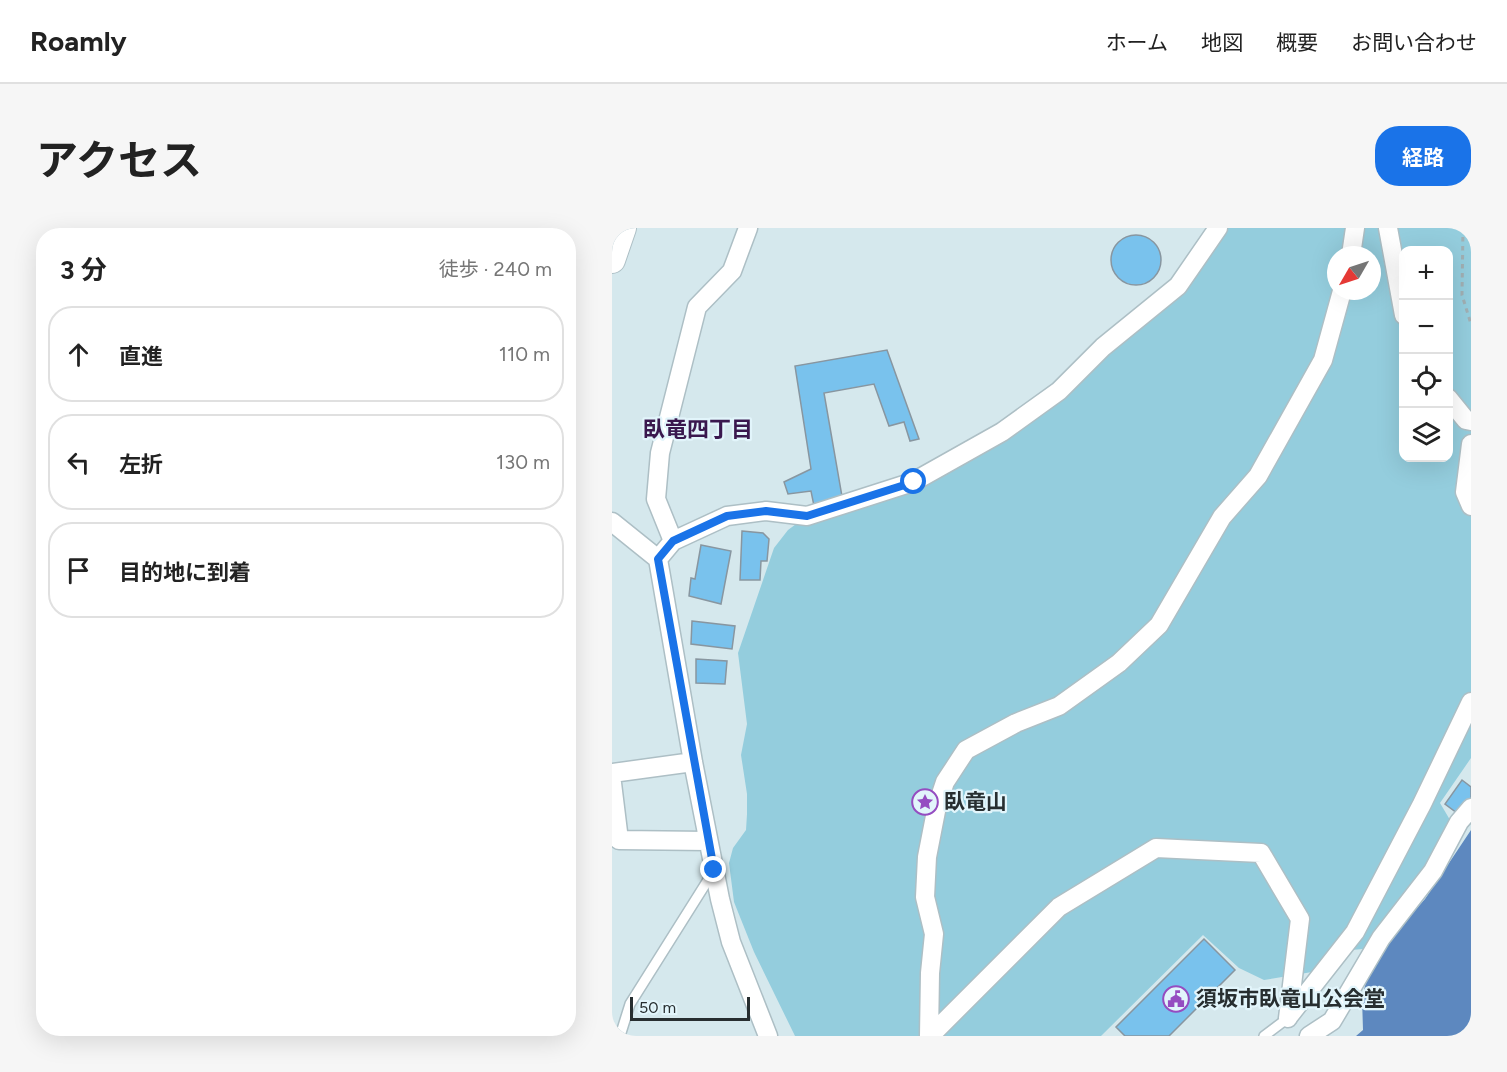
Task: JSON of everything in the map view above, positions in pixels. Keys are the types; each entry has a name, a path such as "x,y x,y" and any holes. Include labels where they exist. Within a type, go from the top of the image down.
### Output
{"street":[{"path":"612,260 623,228"},
{"path":"673,541 656,499 660,453 698,308 732,271 748,228"},
{"path":"658,559 673,541 727,516 766,511 807,516 914,482 1002,432 1059,391 1103,347 1178,286 1218,228"},
{"path":"1352,246 1355,228"},
{"path":"1388,228 1401,300"},
{"path":"929,1036 930,973 934,934 925,897 927,857 937,806 945,782 966,750 1016,723 1059,706 1119,663 1159,625 1222,517 1258,476 1323,360 1340,300"},
{"path":"1453,403 1469,421"},
{"path":"1471,444 1464,492 1471,506"},
{"path":"612,522 658,559 714,870 731,942 768,1036"},
{"path":"1288,1018 1355,932 1422,804 1471,702"},
{"path":"612,772 693,762"},
{"path":"612,783 620,840 708,841"},
{"path":"1309,1036 1332,1021 1381,938 1433,871 1459,822 1471,808"},
{"path":"929,1036 1059,907 1156,848 1261,853 1300,919 1288,1018"},
{"path":"1288,1018 1332,1021"}],"lane":[{"path":"620,1036 630,1004 714,870"},
{"path":"1264,1036 1288,1018"}],"path":[{"path":"1463,228 1462,295 1471,324"}],"shaded area":[{"path":"1218,228 1471,228 1471,758 1440,803 1453,825 1427,868 1370,944 1363,949 1351,950 1318,971 1264,980 1239,968 1203,935 1101,1036 795,1036 754,952 734,902 729,863 733,848 746,830 747,814 747,794 741,755 747,724 738,653 774,548 788,530 807,516 911,482 1002,432 1178,286"},
{"path":"1471,830 1471,1036 1356,1036 1363,1030 1362,998 1366,982 1395,933 1425,899"}],"building":[{"path":"1131,235 1141,235 1154,242 1161,255 1161,265 1154,278 1141,285 1131,285 1122,281 1115,274 1111,265 1111,255 1115,246 1122,239"},
{"path":"887,350 919,439 910,441 904,422 889,426 874,384 824,393 843,502 814,506 811,491 788,494 784,482 811,469 795,366"},
{"path":"742,531 763,533 769,539 767,561 761,561 760,580 740,580"},
{"path":"701,545 731,551 721,604 689,596 691,578 695,579"},
{"path":"692,621 735,626 732,649 691,644"},
{"path":"696,659 727,661 725,684 696,683"},
{"path":"1462,780 1471,787 1471,802 1461,816 1445,804"},
{"name":"須坂市臥竜山公会堂","path":"1204,939 1235,970 1169,1036 1125,1036 1116,1027"}],"place":[{"name":"臥竜山","path":"925,802"},
{"name":"須坂市臥竜山公会堂","path":"1176,999"}],"district":[{"name":"臥竜四丁目","path":"698,429"}],"route":[{"path":"714,870 658,559 673,541 727,516 766,511 807,516 914,482"}]}
